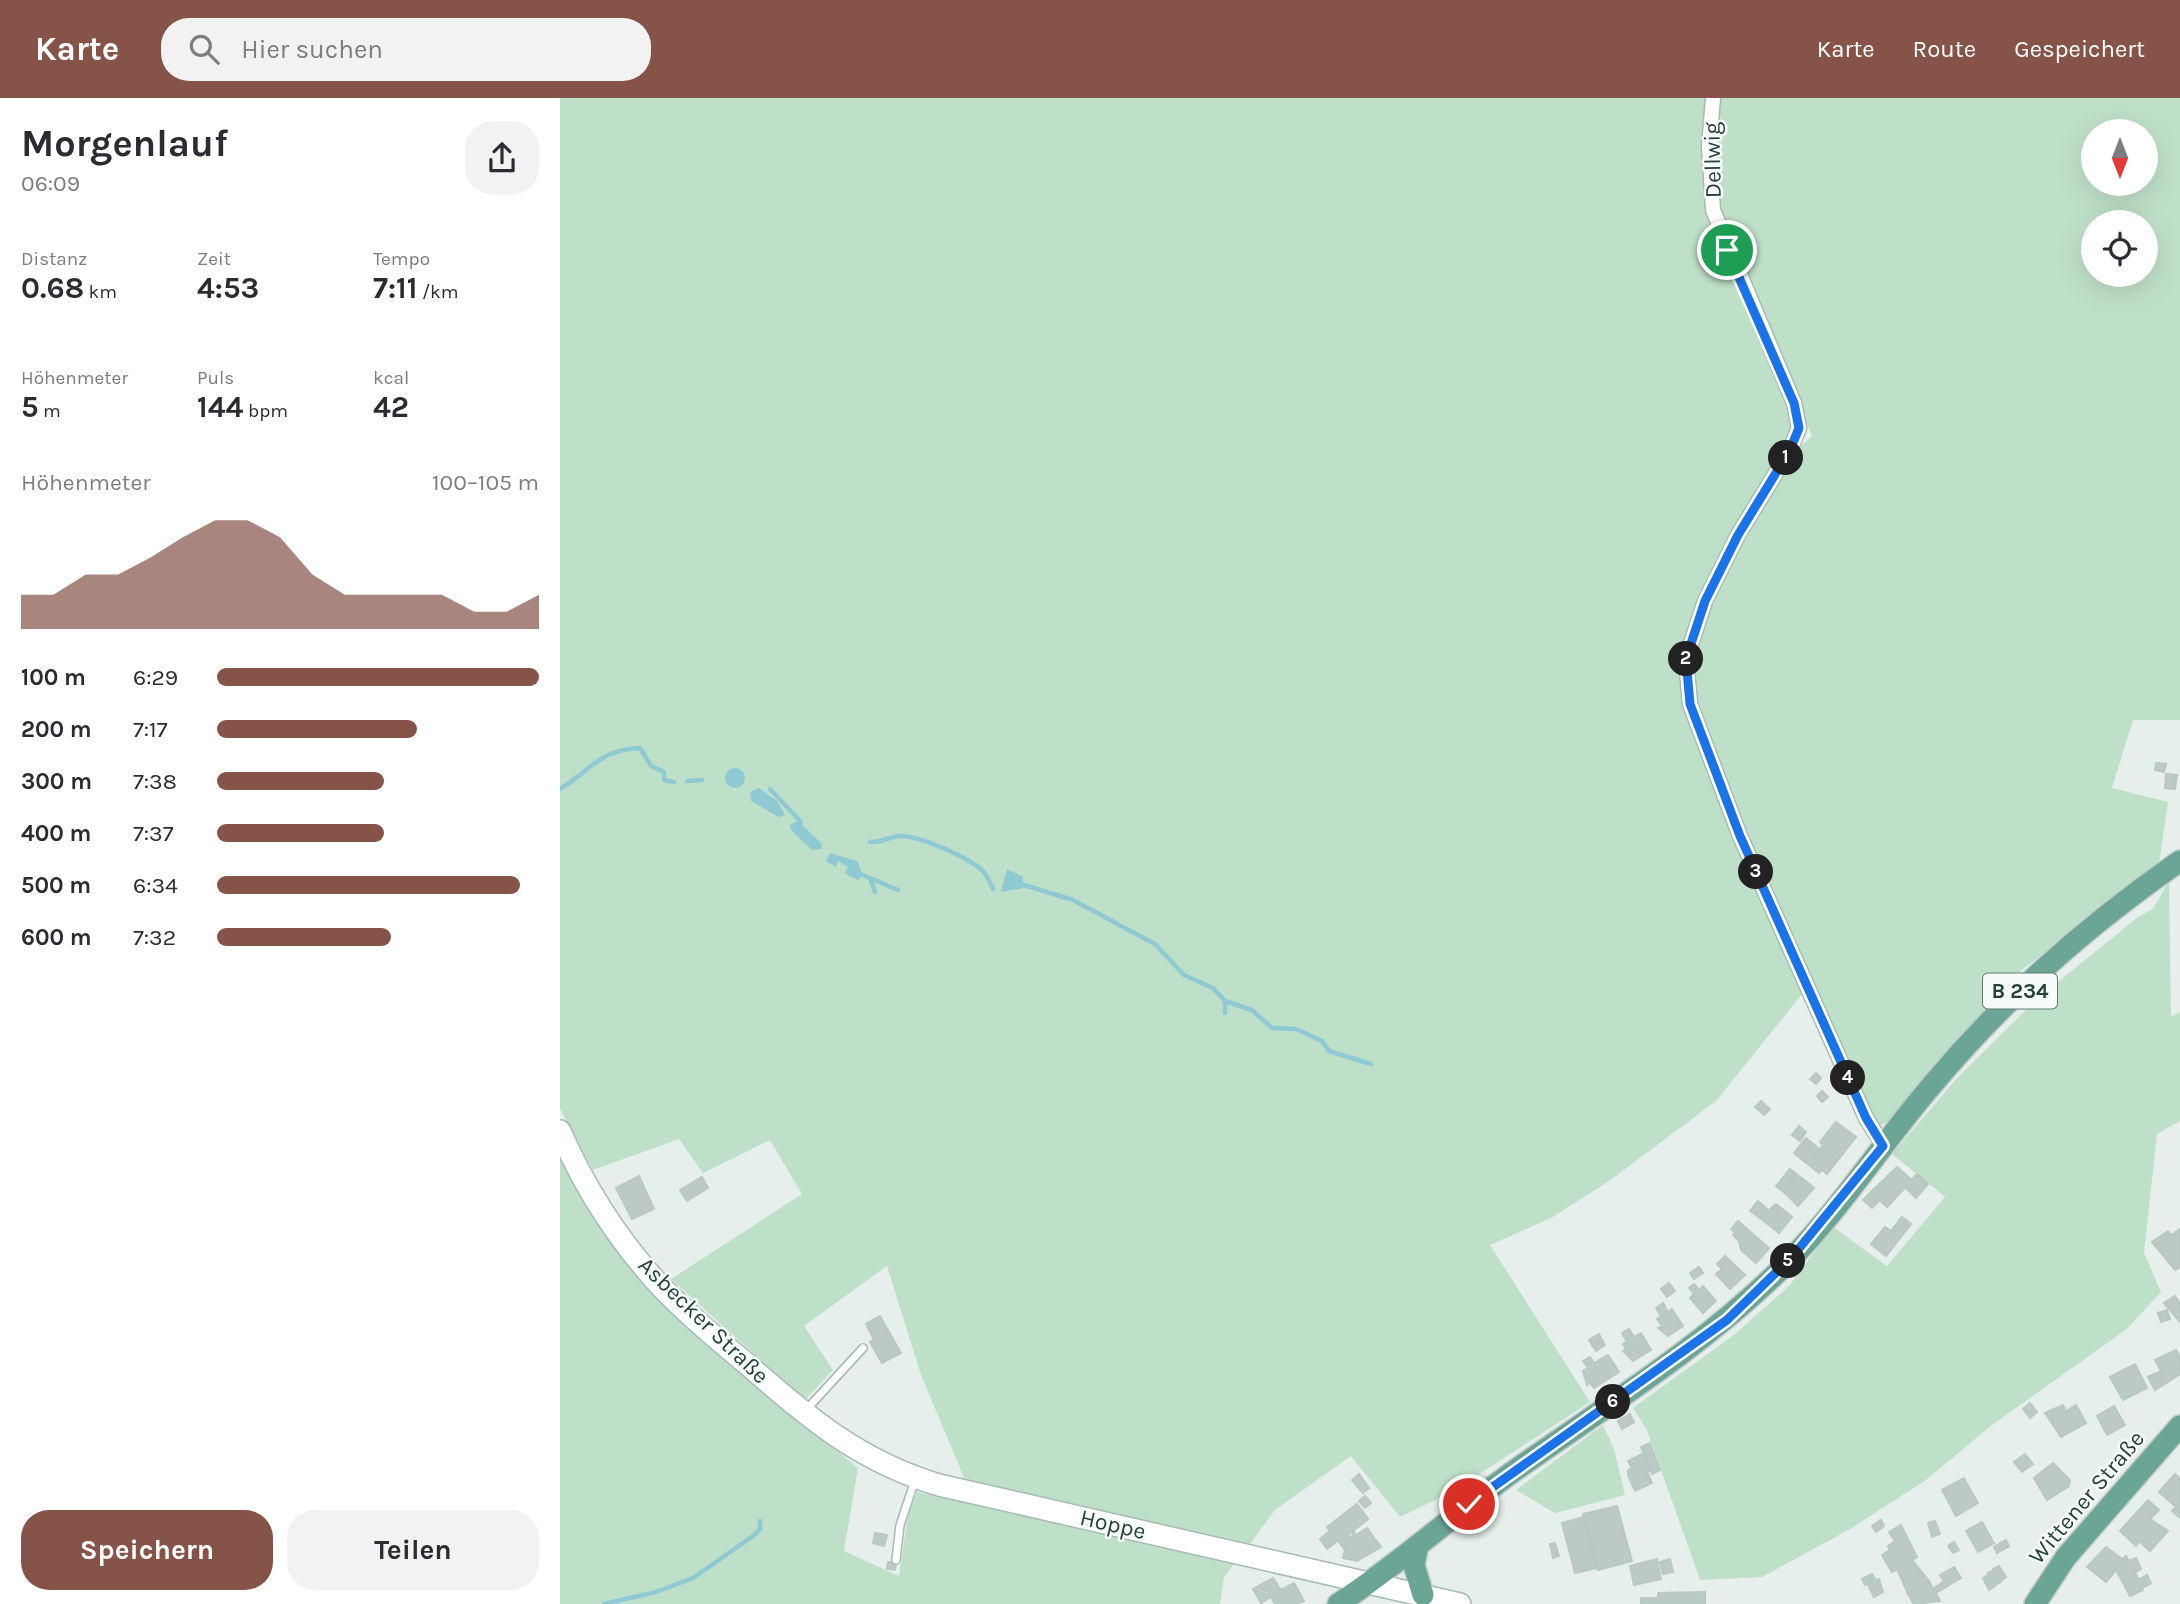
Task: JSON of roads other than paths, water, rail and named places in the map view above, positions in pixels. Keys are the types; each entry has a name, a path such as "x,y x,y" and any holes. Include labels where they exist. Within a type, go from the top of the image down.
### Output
{"main road":[{"name":"B 234","path":"1338,1604 1369,1583 1479,1496 1727,1320 1792,1257 1944,1071 2029,982 2117,908 2180,861"},
{"name":"Asbecker Straße","path":"560,1131 571,1157 608,1217 654,1279 786,1399"},
{"name":"Hoppe","path":"786,1399 862,1455 916,1478 1460,1604"},
{"name":"Wittener Straße","path":"2035,1604 2066,1557 2180,1426"},
{"path":"1418,1545 1414,1565 1423,1595"}],"street":[{"name":"Dellwig","path":"1713,98 1709,146 1713,210 1794,403 1799,428 1790,450 1738,535 1705,601 1686,659 1690,704 1740,836 1866,1118 1883,1146"}],"lane":[{"path":"803,1413 863,1348"},
{"path":"895,1560 900,1525 916,1478"}],"water":[{"path":"735,768 742,771 745,778 742,785 735,788 728,785 725,778 728,771"},
{"path":"759,788 778,802 785,815 779,817 751,801 750,792"},
{"path":"798,821 821,843 822,849 812,850 791,830 790,825"},
{"path":"830,853 857,861 863,875 858,880 845,873 848,867 838,861 836,867 826,861"},
{"path":"1007,869 1023,877 1023,888 1001,892"}],"waterway":[{"path":"560,789 605,757 640,748 651,766 664,772 664,780 674,782"},
{"path":"687,781 702,780"},
{"path":"770,789 801,822"},
{"path":"870,842 901,836 931,843 975,865 984,872 993,889"},
{"path":"863,875 870,878 875,892"},
{"path":"870,878 898,890"},
{"path":"1024,885 1073,900 1155,944 1184,975 1213,988 1225,1001 1252,1010 1272,1028 1296,1029 1322,1041 1329,1051 1371,1064"},
{"path":"1225,1001 1225,1013"},
{"path":"604,1604 656,1592 693,1578 753,1536 760,1529 760,1521"}]}
